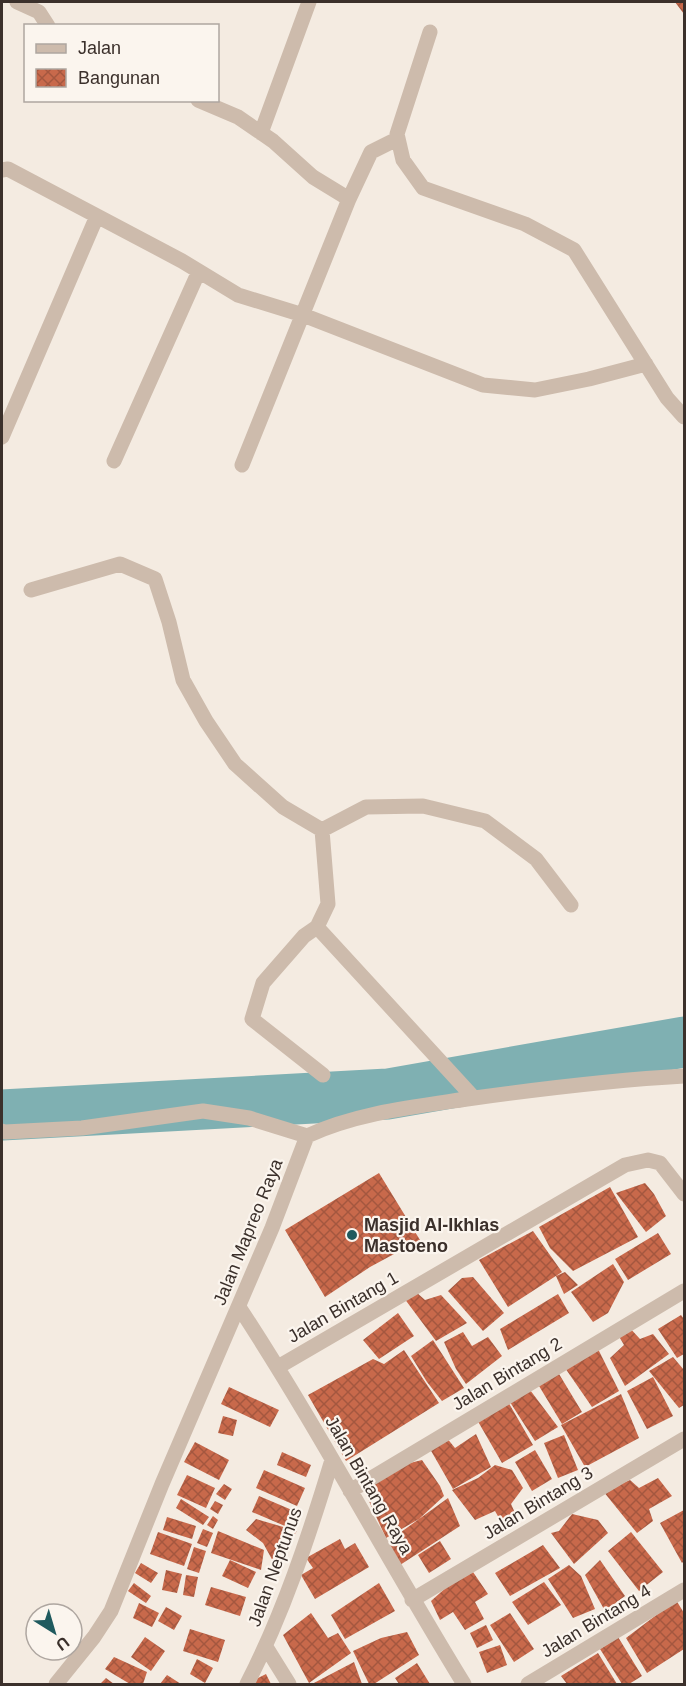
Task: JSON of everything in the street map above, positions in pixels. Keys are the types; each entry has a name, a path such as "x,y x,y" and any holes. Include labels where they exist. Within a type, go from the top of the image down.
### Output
{"street":[{"path":"17,2 39,12 47,24"},
{"path":"261,133 309,2"},
{"path":"430,32 396,134 403,160 423,188 525,224 574,250 667,398 684,417"},
{"path":"203,102 238,117 261,133 313,177 350,199"},
{"path":"242,465 371,152 398,139"},
{"path":"2,170 8,169 97,216 199,271 238,295 303,315 483,385 535,390 646,364"},
{"path":"2,437 97,216"},
{"path":"114,461 199,271"},
{"path":"31,590 120,564 155,579 169,622 183,680 206,721 235,764 283,807 322,830"},
{"path":"322,830 366,807 423,806 484,821 537,859 571,905"},
{"path":"322,830 328,904 317,927 304,936 263,983 252,1019 323,1075"},
{"path":"317,927 474,1098"},
{"path":"2,1131 82,1128 203,1111 249,1118 307,1136 338,1123 406,1108 529,1090 684,1076"},
{"name":"Jalan Mapreo Raya","path":"56,1684 94,1637 111,1611 307,1136"},
{"name":"Jalan Bintang 1","path":"278,1367 625,1165 648,1160 660,1163 684,1194"},
{"name":"Jalan Bintang 2","path":"350,1491 684,1291"},
{"name":"Jalan Bintang Raya","path":"238,1307 278,1367 412,1600 464,1684"},
{"name":"Jalan Bintang 3","path":"412,1600 684,1439"},
{"name":"Jalan Neptunus","path":"247,1684 266,1647 315,1516 332,1460"},
{"name":"Jalan Bintang 4","path":"528,1684 684,1590"},
{"path":"266,1647 289,1684"}],"building":[{"path":"675,2 684,2 684,14"},
{"name":"Masjid Al-Ikhlas Mastoeno","path":"379,1173 420,1240 370,1267 325,1297 285,1230"},
{"path":"645,1183 666,1216 646,1232 616,1193"},
{"path":"610,1187 638,1237 573,1271 550,1248 539,1227"},
{"path":"533,1231 562,1272 508,1307 479,1260"},
{"path":"658,1233 671,1254 628,1280 615,1259"},
{"path":"613,1264 624,1282 608,1313 593,1322 571,1292"},
{"path":"565,1272 578,1285 564,1294 556,1276"},
{"path":"473,1277 504,1313 483,1331 448,1291 462,1278"},
{"path":"416,1292 425,1300 441,1295 467,1323 436,1341 404,1298"},
{"path":"558,1294 569,1313 508,1350 500,1329"},
{"path":"398,1313 414,1336 379,1359 363,1340"},
{"path":"681,1315 684,1319 684,1354 677,1358 658,1329"},
{"path":"628,1326 640,1339 653,1334 669,1354 625,1386 610,1358 624,1345 617,1333"},
{"path":"463,1332 472,1346 488,1337 502,1356 466,1384 456,1369 444,1342"},
{"path":"433,1340 464,1388 442,1401 411,1356"},
{"path":"598,1349 619,1391 592,1407 563,1365"},
{"path":"404,1350 439,1403 346,1461 308,1395 373,1359 384,1364"},
{"path":"673,1357 684,1370 684,1405 679,1408 649,1371"},
{"path":"556,1369 582,1412 562,1424 536,1381"},
{"path":"653,1377 673,1416 647,1429 627,1391"},
{"path":"527,1386 558,1427 535,1441 508,1399"},
{"path":"229,1387 279,1410 270,1427 221,1404"},
{"path":"621,1394 639,1438 585,1467 561,1425"},
{"path":"507,1400 533,1445 502,1463 476,1418"},
{"path":"223,1416 237,1420 233,1436 218,1433"},
{"path":"476,1434 491,1467 453,1489 430,1449 446,1437 455,1448"},
{"path":"564,1435 578,1470 558,1478 544,1443"},
{"path":"195,1442 229,1460 219,1480 184,1462"},
{"path":"535,1450 552,1479 532,1491 515,1462"},
{"path":"282,1452 311,1465 306,1477 277,1465"},
{"path":"422,1460 440,1486 444,1496 419,1519 386,1538 362,1486 402,1465"},
{"path":"495,1465 512,1470 523,1488 511,1504 516,1515 503,1525 495,1511 475,1520 452,1490 478,1478"},
{"path":"264,1470 305,1488 297,1506 256,1488"},
{"path":"187,1475 215,1488 206,1508 177,1495"},
{"path":"658,1478 672,1496 649,1509 653,1521 637,1533 603,1491 630,1480 639,1488"},
{"path":"224,1484 232,1489 225,1500 216,1494"},
{"path":"259,1496 299,1513 292,1529 252,1512"},
{"path":"448,1498 460,1526 400,1565 386,1543"},
{"path":"181,1499 209,1517 203,1525 176,1508"},
{"path":"215,1501 223,1505 218,1514 210,1509"},
{"path":"684,1510 684,1561 682,1563 660,1523"},
{"path":"572,1514 598,1520 608,1533 574,1564 551,1533 559,1531"},
{"path":"213,1516 218,1520 213,1529 207,1525"},
{"path":"167,1517 196,1526 192,1539 163,1530"},
{"path":"256,1519 297,1531 274,1563 263,1543 246,1530"},
{"path":"203,1529 213,1533 207,1547 197,1543"},
{"path":"218,1531 264,1550 261,1570 211,1553"},
{"path":"158,1532 192,1544 184,1566 150,1554"},
{"path":"631,1532 663,1572 639,1591 608,1551"},
{"path":"340,1539 345,1549 355,1543 369,1567 315,1599 301,1575 313,1568 306,1558"},
{"path":"440,1541 451,1559 429,1573 418,1555"},
{"path":"543,1545 560,1568 510,1596 495,1573"},
{"path":"194,1547 206,1551 199,1573 187,1569"},
{"path":"230,1560 256,1572 248,1588 222,1576"},
{"path":"600,1560 625,1596 605,1611 585,1575"},
{"path":"141,1563 158,1573 151,1583 135,1573"},
{"path":"569,1565 581,1576 595,1609 573,1618 548,1579"},
{"path":"166,1570 182,1574 177,1593 162,1590"},
{"path":"473,1572 488,1594 475,1602 484,1619 465,1630 453,1612 440,1620 431,1601 449,1585"},
{"path":"186,1575 198,1577 194,1597 183,1595"},
{"path":"544,1582 561,1605 528,1625 512,1602"},
{"path":"134,1583 151,1596 146,1603 128,1591"},
{"path":"379,1583 395,1611 345,1639 331,1615"},
{"path":"211,1587 246,1597 240,1616 205,1605"},
{"path":"676,1600 684,1613 684,1649 647,1673 626,1638"},
{"path":"139,1603 159,1613 152,1627 133,1618"},
{"path":"166,1607 182,1616 174,1630 158,1621"},
{"path":"311,1613 328,1638 338,1633 351,1653 309,1683 283,1635"},
{"path":"510,1613 534,1649 514,1662 490,1625"},
{"path":"486,1625 493,1640 477,1648 470,1633"},
{"path":"190,1629 225,1640 218,1662 183,1651"},
{"path":"407,1632 419,1655 374,1684 369,1684 353,1651 381,1638"},
{"path":"145,1637 165,1651 151,1671 131,1657"},
{"path":"618,1637 642,1676 629,1684 622,1684 600,1649"},
{"path":"500,1645 507,1665 487,1673 479,1652"},
{"path":"598,1653 617,1684 567,1684 561,1676"},
{"path":"114,1657 147,1672 143,1684 130,1684 105,1669"},
{"path":"197,1659 213,1668 205,1683 190,1674"},
{"path":"354,1662 362,1684 312,1684"},
{"path":"417,1663 430,1684 399,1684 395,1678"},
{"path":"266,1674 271,1684 246,1684"},
{"path":"167,1675 181,1684 160,1684"},
{"path":"106,1678 114,1684 100,1684"}],"waterway":[{"path":"2,1115 388,1094 684,1042"}],"place":[{"name":"Masjid Al-Ikhlas Mastoeno","path":"352,1235"}]}
